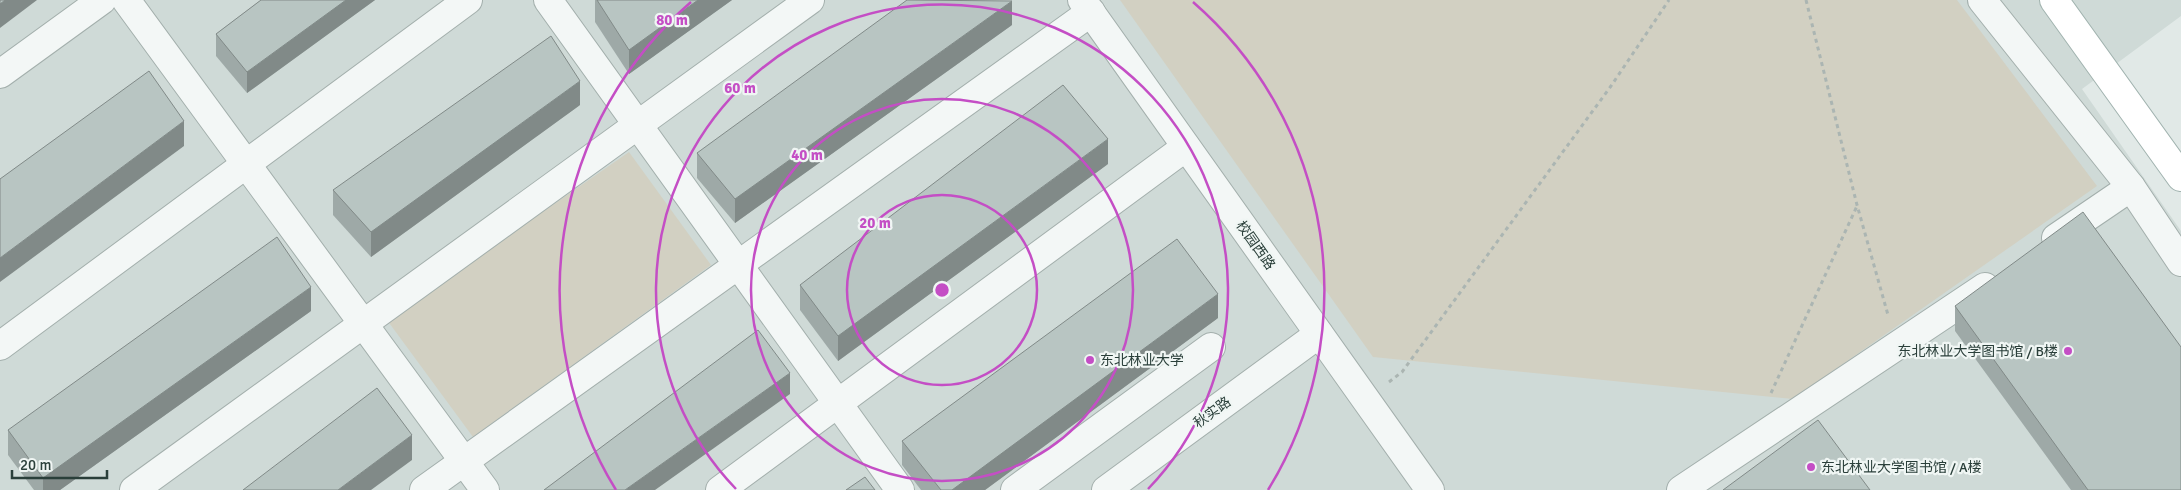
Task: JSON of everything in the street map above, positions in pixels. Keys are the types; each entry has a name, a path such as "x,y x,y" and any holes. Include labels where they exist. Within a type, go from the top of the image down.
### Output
{"main road":[{"path":"2054,0 2181,177"}],"street":[{"path":"0,74 102,0"},
{"path":"126,0 485,490"},
{"path":"0,346 468,0"},
{"path":"548,0 900,490"},
{"path":"134,490 810,0"},
{"path":"1982,0 2131,187 2181,262"},
{"path":"424,490 738,265 1086,6"},
{"name":"校园西路","path":"1086,6 1430,490"},
{"path":"720,490 1186,147"},
{"path":"2034,253 2131,187"},
{"path":"1681,490 2002,275"},
{"name":"秋实路","path":"1106,490 1319,334"},
{"path":"1015,490 1211,346"}],"path":[{"path":"1365,399 1402,372 1611,86 1668,0"},
{"path":"1806,0 1857,205 1897,347"},
{"path":"1767,400 1857,205"}],"shaded area":[{"name":"东北林业大学","path":"0,0 2181,0 2181,16 2082,89 2181,231 2181,490 0,490"},
{"path":"1120,0 1957,0 2097,186 1793,399 1373,357"},
{"path":"629,152 711,265 473,437 387,320"}],"building":[{"path":"261,0 346,0 247,72 216,34"},
{"path":"597,0 698,0 629,50"},
{"path":"907,0 1012,1 735,199 697,153"},
{"path":"551,36 580,81 371,232 333,190"},
{"path":"149,71 184,121 0,258 0,179"},
{"path":"1063,85 1108,139 838,336 800,285"},
{"name":"东北林业大学图书馆 / B楼","path":"2083,212 2181,347 2181,490 2088,490 1955,306"},
{"path":"277,237 311,287 43,478 8,430"},
{"path":"1177,239 1218,294 952,490 941,490 902,441"},
{"path":"758,330 790,373 625,490 544,490"},
{"path":"377,388 412,435 338,490 243,490"},
{"path":"1818,420 1870,490 1723,490"},
{"path":"865,477 875,490 846,490"}],"place":[{"name":"东北林业大学图书馆 / B楼","path":"2068,351"},
{"name":"东北林业大学","path":"1090,360"},
{"name":"东北林业大学图书馆 / A楼","path":"1811,467"}]}
